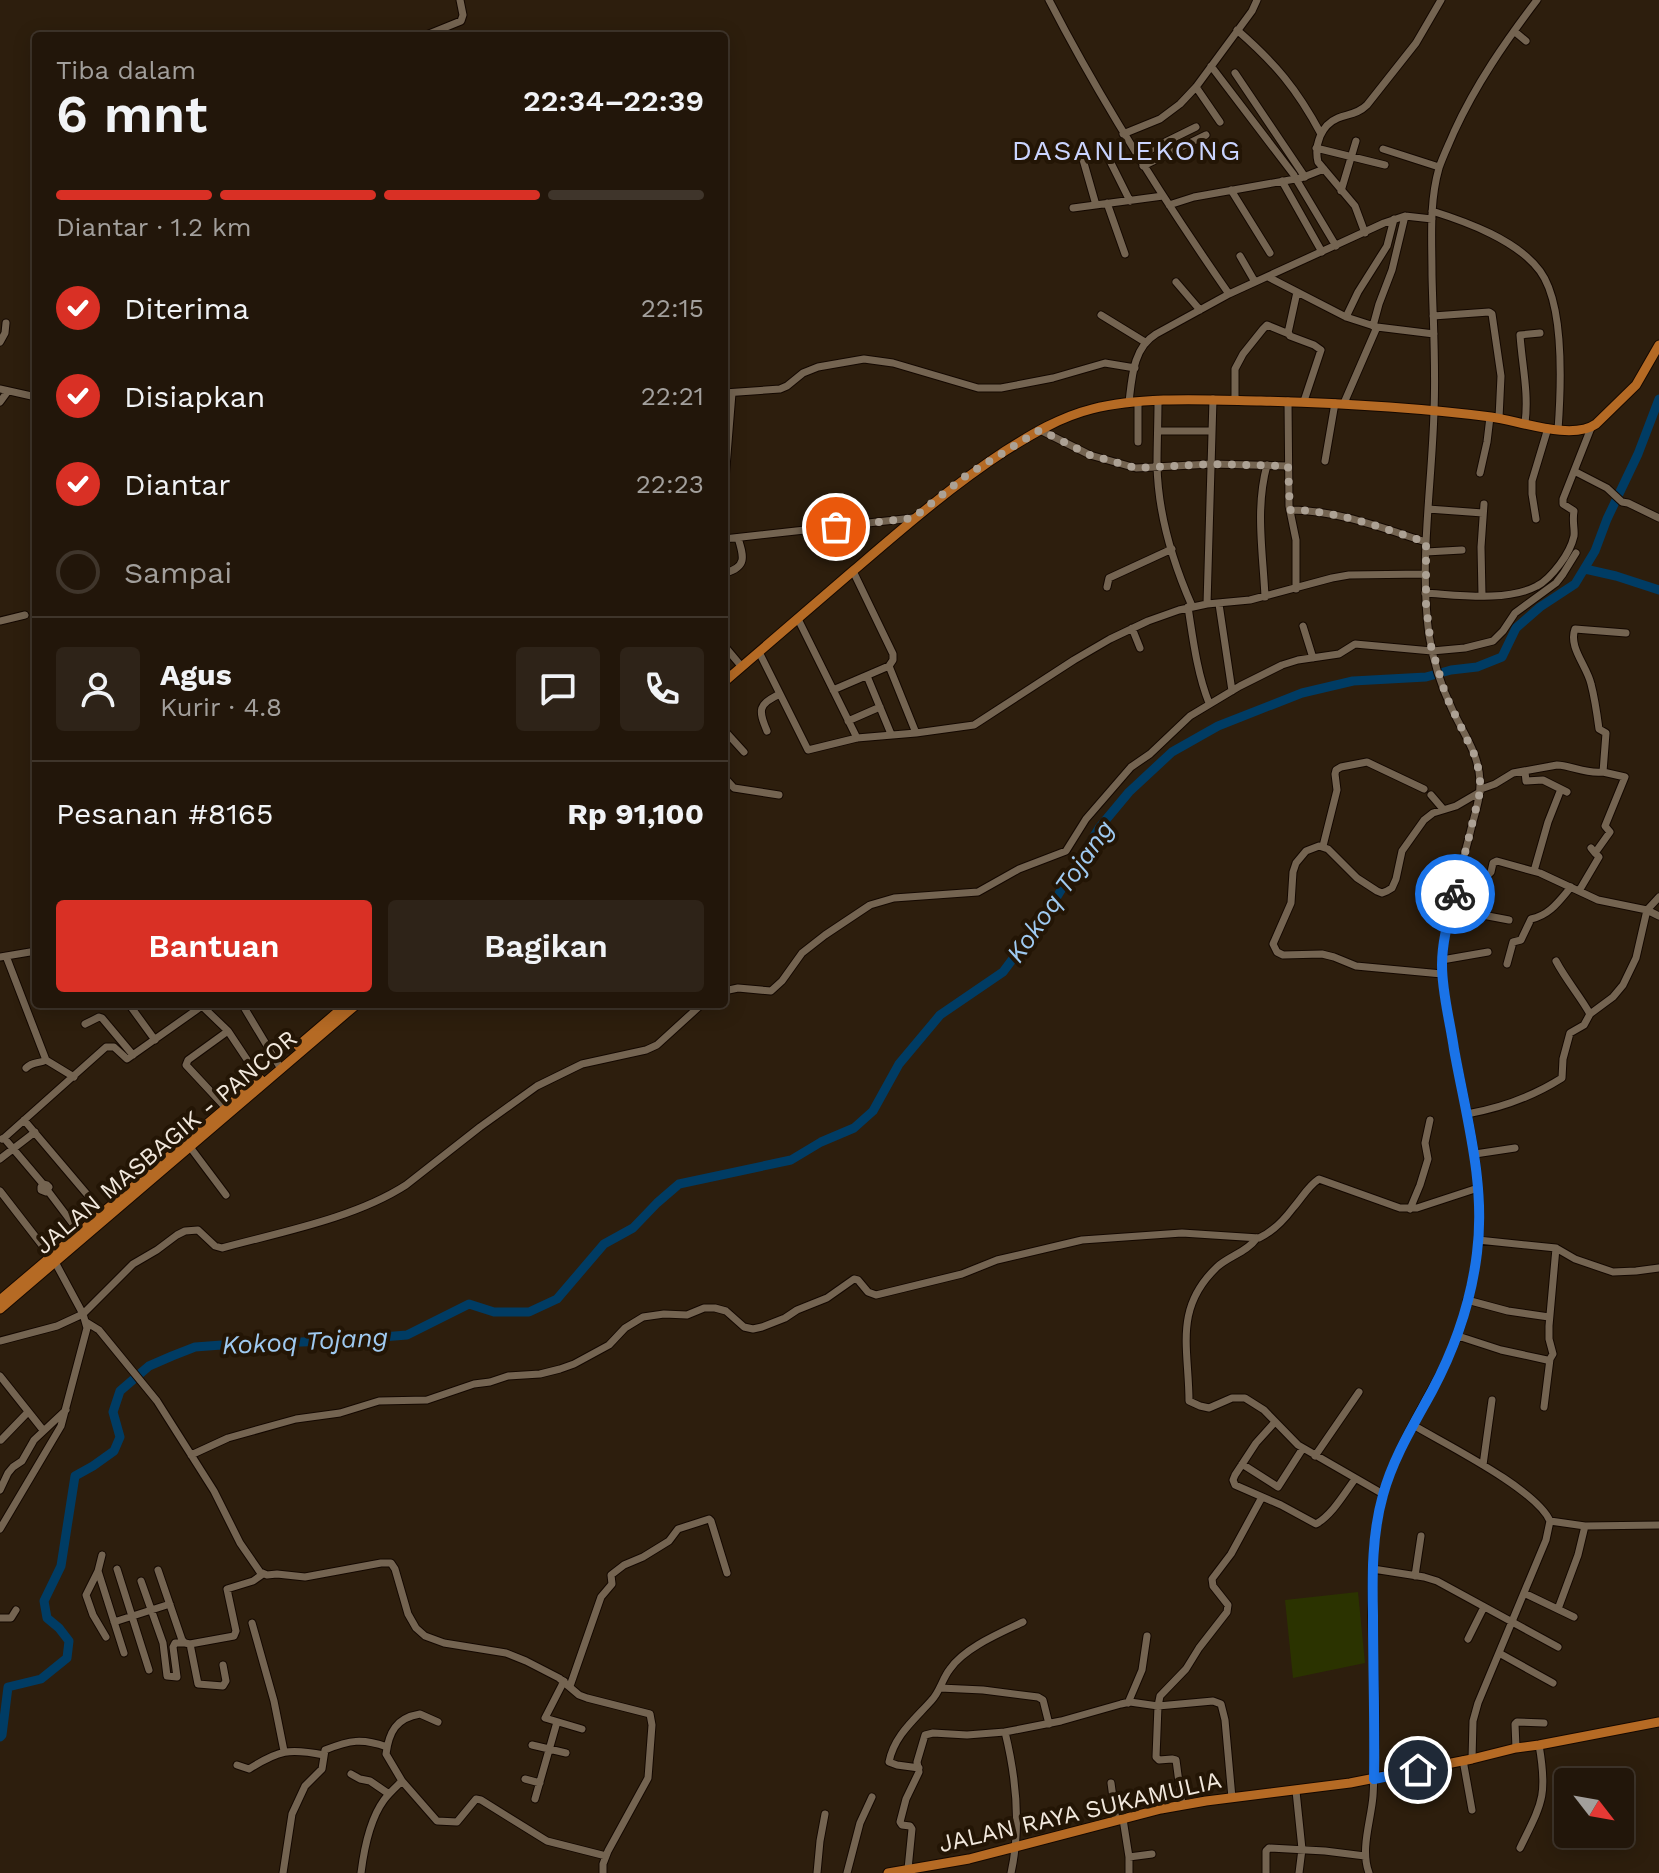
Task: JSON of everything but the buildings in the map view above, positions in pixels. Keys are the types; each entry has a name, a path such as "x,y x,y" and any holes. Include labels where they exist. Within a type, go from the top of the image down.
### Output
{"main road":[{"path":"728,679 967,475 1040,430 1076,414 1134,402 1213,399 1304,401 1434,411 1578,431 1591,428 1636,385 1659,345"},
{"name":"JALAN MASBAGIK - PANCOR","path":"0,1300 190,1147 343,1008"},
{"name":"JALAN MASBAGIK - PANCOR","path":"0,1309 102,1212 260,1079 352,1008"},
{"name":"JALAN RAYA SUKAMULIA","path":"888,1873 969,1859 1182,1805 1374,1779 1516,1748 1659,1722"}],"street":[{"path":"433,32 463,19 460,0"},
{"path":"1049,0 1096,90 1229,294"},
{"path":"1123,134 1160,119 1180,104 1196,87 1257,0"},
{"path":"1365,233 1357,211 1318,162 1316,148 1321,134 1333,120 1364,109 1416,43 1441,0"},
{"path":"1369,1873 1365,1856 1374,1779 1372,1657 1376,1532 1383,1494 1413,1425 1458,1336 1478,1240 1475,1154 1442,974 1451,909 1480,790 1475,756 1454,715 1432,651 1425,593 1434,411 1432,215 1439,167 1479,84 1537,0"},
{"path":"1237,30 1288,80 1321,134"},
{"path":"1514,31 1526,41"},
{"path":"1211,66 1295,177 1336,246"},
{"path":"1235,73 1305,177"},
{"path":"1196,87 1220,122"},
{"path":"1137,156 1196,127"},
{"path":"1143,166 1206,135"},
{"path":"1341,191 1356,141"},
{"path":"1316,148 1385,165"},
{"path":"1080,149 1096,205"},
{"path":"1383,149 1439,167"},
{"path":"1105,151 1130,201"},
{"path":"1169,205 1194,197 1305,177 1324,169"},
{"path":"1282,181 1322,252"},
{"path":"1231,190 1270,253"},
{"path":"1073,208 1163,196"},
{"path":"1107,203 1125,254"},
{"path":"1138,442 1135,368 1145,342 1229,294 1394,219 1432,215 1477,227 1498,238 1532,261 1544,277 1558,332 1560,379 1553,429 1532,481 1536,519"},
{"path":"1325,461 1339,403 1375,327 1405,216"},
{"path":"1346,317 1387,246 1394,219"},
{"path":"1240,256 1255,282"},
{"path":"1268,277 1346,317 1375,327 1434,334"},
{"path":"1176,282 1200,310"},
{"path":"1289,334 1297,292"},
{"path":"1433,316 1492,314 1501,376 1480,473"},
{"path":"1101,315 1145,342"},
{"path":"0,342 6,323"},
{"path":"1235,400 1235,369 1267,325 1321,349 1304,401"},
{"path":"1525,423 1526,385 1520,335 1540,333"},
{"path":"728,393 785,387 818,367 864,359 893,363 978,388 1001,388 1053,378 1105,363 1135,368"},
{"path":"0,402 4,390 32,396"},
{"path":"1207,604 1213,399"},
{"path":"1288,401 1288,466 1290,510 1296,540 1296,589"},
{"path":"1158,402 1157,468 1162,506 1190,606 1200,676 1209,703"},
{"path":"1425,593 1502,594 1536,587 1556,570 1575,533 1572,524 1574,510 1563,502 1591,428"},
{"path":"1040,430 1097,457 1129,467 1211,464 1288,466"},
{"path":"1158,431 1211,431"},
{"path":"1265,597 1260,521 1267,465"},
{"path":"1574,471 1659,518"},
{"path":"1428,509 1484,509 1482,595"},
{"path":"1290,510 1327,513 1426,542"},
{"path":"728,539 913,518"},
{"path":"728,572 736,570 743,559 738,538"},
{"path":"1107,587 1109,578 1172,549"},
{"path":"1426,552 1462,550"},
{"path":"728,990 771,991 802,953 870,905 894,898 978,892 1019,869 1066,851 1086,819 1119,779 1190,716 1282,665 1312,655 1339,654 1355,644 1432,651 1493,641 1515,613 1556,583 1576,553"},
{"path":"833,690 889,666 893,660 893,654 853,571"},
{"path":"759,652 808,750 857,738 974,725 1074,660 1132,628 1190,606 1265,597 1349,575 1425,574"},
{"path":"1219,604 1232,691"},
{"path":"0,621 25,615"},
{"path":"798,619 857,738"},
{"path":"1303,626 1312,655"},
{"path":"1132,628 1140,648"},
{"path":"1603,772 1606,733 1599,729 1592,687 1572,636 1575,629 1626,633"},
{"path":"728,650 742,667"},
{"path":"889,666 916,733"},
{"path":"867,676 891,734"},
{"path":"767,731 762,718 763,704 780,694"},
{"path":"848,721 880,707"},
{"path":"728,734 744,752"},
{"path":"1323,846 1337,790 1335,774 1341,767 1367,762 1424,789"},
{"path":"1442,974 1356,966 1322,954 1290,956 1277,952 1273,944 1291,903 1293,872 1300,857 1313,847 1323,846 1357,878 1382,893 1394,884 1400,857 1428,816 1456,806 1510,774 1560,764 1583,772 1624,776 1605,826 1610,832 1593,850 1599,857 1575,889 1542,917 1531,919 1521,940 1513,942 1507,964"},
{"path":"1525,772 1526,781 1543,780 1564,791 1548,822 1534,871"},
{"path":"728,787 779,795"},
{"path":"1431,795 1443,809"},
{"path":"1461,870 1487,876 1497,861 1534,871 1604,902 1647,910 1659,916"},
{"path":"1467,1114 1507,1105 1561,1079 1569,1035 1584,1025 1590,1014 1613,997 1623,985 1636,958 1647,910 1659,897"},
{"path":"1451,909 1509,920"},
{"path":"32,952 3,957 46,1060 74,1077"},
{"path":"1442,960 1488,952"},
{"path":"1556,961 1590,1014"},
{"path":"132,1008 155,1040"},
{"path":"79,1232 2,1139 106,1047 114,1047 127,1059 199,1008"},
{"path":"204,1008 228,1031 260,1079"},
{"path":"244,1008 279,1067"},
{"path":"0,1341 57,1326 83,1314 133,1264 185,1231 198,1230 215,1246 222,1248 329,1219 394,1192 537,1086 582,1064 657,1045 698,1008"},
{"path":"85,1024 102,1018 133,1055"},
{"path":"226,1108 186,1065 188,1060 228,1031"},
{"path":"26,1068 34,1062 46,1060"},
{"path":"24,1120 102,1212"},
{"path":"1410,1209 1428,1159 1425,1143 1430,1120"},
{"path":"0,1159 35,1132"},
{"path":"190,1147 226,1195"},
{"path":"1475,1154 1515,1148"},
{"path":"191,1455 228,1438 296,1419 340,1413 379,1401 427,1400 508,1376 560,1369 609,1345 625,1328 643,1317 687,1315 704,1308 715,1308 726,1311 744,1327 753,1329 827,1298 854,1279 876,1295 962,1274 997,1260 1082,1240 1182,1233 1257,1238 1266,1235 1285,1218 1317,1180 1392,1207 1410,1209 1478,1188"},
{"path":"0,1191 53,1259 86,1322 86,1334 58,1430 0,1529"},
{"path":"1257,1238 1252,1245 1215,1269 1194,1301 1186,1326 1188,1399 1193,1404 1209,1408 1232,1398 1244,1397 1264,1410 1303,1448 1383,1494"},
{"path":"1478,1240 1556,1248 1575,1259 1613,1272 1659,1268"},
{"path":"1544,1407 1553,1354 1549,1317 1556,1248"},
{"path":"1467,1300 1508,1311 1549,1317"},
{"path":"86,1322 99,1330 157,1401 214,1491 240,1543 263,1574"},
{"path":"1458,1336 1501,1350 1550,1359"},
{"path":"0,1376 43,1430"},
{"path":"1315,1456 1359,1392"},
{"path":"1483,1465 1492,1400"},
{"path":"0,1490 11,1469 22,1461 34,1440 66,1409"},
{"path":"1,1440 28,1412"},
{"path":"1275,1422 1242,1464 1233,1478 1234,1484 1317,1524 1355,1479"},
{"path":"1413,1425 1483,1465 1535,1500 1550,1521 1546,1540 1475,1713 1467,1760 1472,1810"},
{"path":"1182,1805 1176,1760 1159,1760 1156,1757 1160,1696 1186,1669 1227,1612 1228,1605 1213,1586 1212,1579 1303,1448"},
{"path":"1242,1464 1278,1487"},
{"path":"582,1729 545,1717 567,1684 601,1597 612,1584 613,1573 669,1541 678,1529 709,1519 727,1573"},
{"path":"1550,1521 1585,1526 1659,1525"},
{"path":"1558,1609 1585,1526"},
{"path":"1415,1576 1421,1536"},
{"path":"102,1555 86,1595 106,1637"},
{"path":"141,1581 163,1643 167,1676 177,1677 175,1643 234,1636 236,1631 227,1589 253,1581 263,1574 310,1577 391,1563 410,1619 425,1636 444,1643 506,1653 535,1665 579,1695 647,1713 652,1719 647,1782 606,1856 603,1873"},
{"path":"117,1569 149,1670"},
{"path":"1373,1569 1444,1584 1558,1647"},
{"path":"158,1570 198,1684 223,1686 226,1681 223,1665"},
{"path":"98,1571 124,1653"},
{"path":"1524,1593 1574,1617"},
{"path":"114,1622 170,1604"},
{"path":"1468,1639 1484,1607"},
{"path":"0,1618 11,1618 16,1610"},
{"path":"919,1768 890,1763 902,1733 932,1701 949,1670 960,1658 1023,1622"},
{"path":"252,1623 274,1701 284,1751"},
{"path":"1128,1703 1142,1670 1147,1636"},
{"path":"1499,1653 1553,1683"},
{"path":"940,1688 1038,1697 1043,1700 1049,1724"},
{"path":"903,1871 912,1828 900,1822 919,1768 921,1743 928,1734 1005,1732 1128,1703 1158,1706 1213,1701 1221,1704 1225,1720 1232,1798"},
{"path":"438,1722 420,1714 402,1720 394,1726 386,1755 402,1781 438,1821 459,1820 478,1799 547,1841 606,1856"},
{"path":"535,1799 557,1722"},
{"path":"1516,1748 1517,1722 1544,1723"},
{"path":"1005,1732 1014,1781 1016,1821 1011,1873"},
{"path":"283,1873 295,1804 305,1786 322,1770 326,1749 356,1740 387,1747"},
{"path":"532,1745 566,1753"},
{"path":"1520,1848 1542,1800 1544,1778 1539,1745"},
{"path":"237,1765 248,1769 284,1751 324,1755"},
{"path":"351,1774 370,1781 389,1794"},
{"path":"525,1779 540,1783"},
{"path":"361,1873 379,1807 402,1781"},
{"path":"1111,1783 1129,1857 1129,1873"},
{"path":"1296,1791 1302,1849 1299,1873"},
{"path":"847,1873 860,1823 872,1797"},
{"path":"817,1873 825,1814"},
{"path":"1266,1873 1267,1849 1302,1849 1365,1856"},
{"path":"1129,1857 1152,1854"}],"green space":[{"path":"1358,1592 1365,1663 1293,1678 1285,1600"}],"waterway":[{"name":"Kokoq Tojang","path":"0,1737 8,1687 41,1679 67,1658 69,1641 47,1618 44,1601 61,1566 75,1476 114,1451 120,1437 113,1412 120,1391 149,1366 195,1347 407,1335 469,1304 494,1312 529,1312 557,1299 604,1244 633,1228 679,1184 791,1160 821,1142 854,1128 873,1111 899,1064 940,1015 1003,972 1047,913 1099,828 1129,792 1172,752 1218,726 1302,693 1353,681 1426,677 1477,667 1502,657 1516,628 1540,607 1575,584 1595,551 1659,399"},
{"path":"1585,569 1659,590"}],"way so far":[{"path":"836,527 913,518 967,475 1040,430 1090,455 1129,467 1211,464 1288,466 1290,510 1327,513 1426,542 1426,604 1431,646 1446,696 1467,736 1480,775 1481,789 1455,894"}],"district":[{"name":"DASANLEKONG","path":"1127,150"}],"route":[{"path":"1418,1770 1374,1779 1373,1560 1383,1494 1405,1440 1458,1336 1477,1253 1479,1228 1475,1151 1442,969 1455,894"}]}
